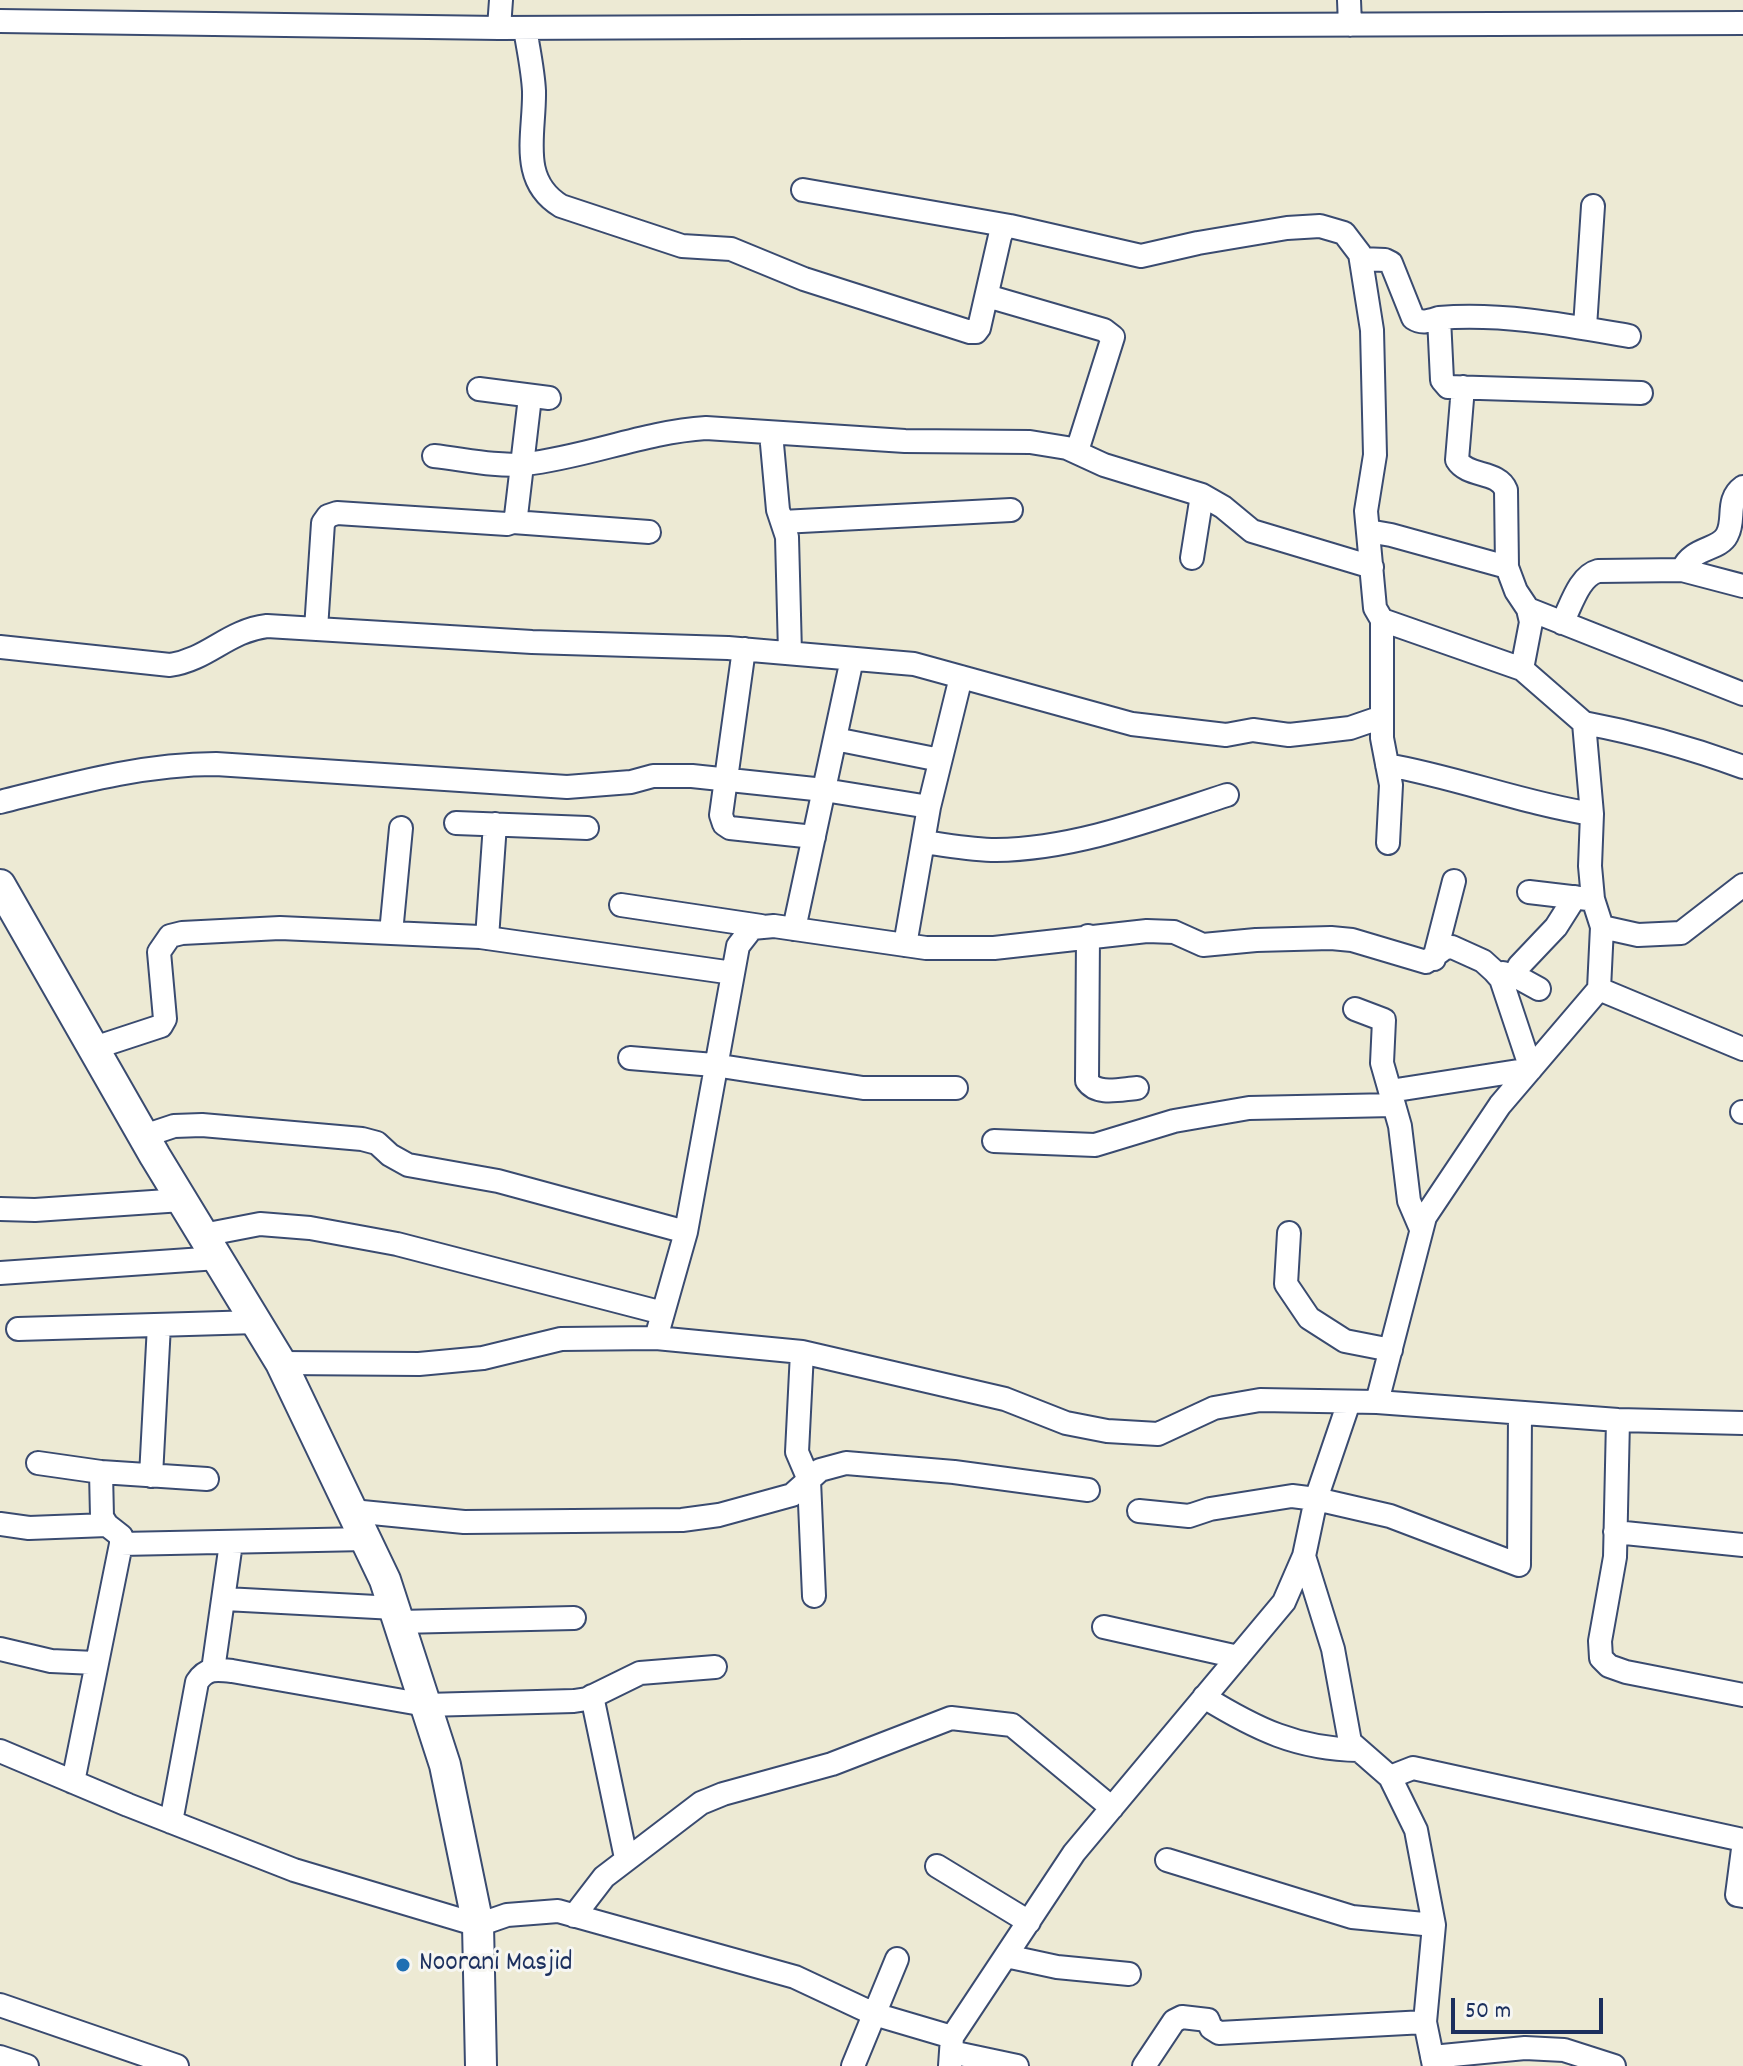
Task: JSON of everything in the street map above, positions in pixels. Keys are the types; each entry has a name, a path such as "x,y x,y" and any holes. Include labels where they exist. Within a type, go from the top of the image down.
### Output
{"street":[{"path":"499,28 501,0"},
{"path":"1349,0 1350,25"},
{"path":"0,21 499,28 1743,23"},
{"path":"525,28 534,89 531,155 537,180 546,197 561,206 682,246 731,249 804,279 970,332 976,332 979,328 1000,236 1004,228 1010,226"},
{"path":"803,190 1010,226 1141,256 1287,228 1320,226 1344,233 1361,259 1372,330 1375,455 1366,511 1375,608 1382,620 1382,738 1391,785 1388,843"},
{"path":"1585,327 1593,206"},
{"path":"1361,259 1391,263 1413,318 1423,322 1439,318 1509,318 1629,336"},
{"path":"987,296 1104,330 1113,337 1077,451"},
{"path":"1439,318 1442,380 1448,387 1641,393"},
{"path":"1463,387 1457,460 1465,469 1503,483 1506,490 1507,567 1516,591 1528,609 1531,622 1522,669"},
{"path":"479,389 539,397 522,464 513,522"},
{"path":"434,456 522,464 674,430 706,428 905,441 1030,442 1077,451 1104,465 1202,495 1223,507 1252,531 1372,567"},
{"path":"771,433 773,471 787,537 790,653"},
{"path":"1682,570 1692,556 1725,540 1732,502 1743,487"},
{"path":"1192,558 1202,495"},
{"path":"782,522 1011,510"},
{"path":"316,629 323,523 328,516 337,513 649,532"},
{"path":"1368,531 1507,567"},
{"path":"1562,623 1590,573 1619,569 1682,570 1743,586"},
{"path":"1528,609 1743,694"},
{"path":"1382,620 1522,669 1584,723 1706,753 1743,767"},
{"path":"0,647 170,665 189,662 238,632 267,626 532,642 744,649 914,664 1132,724 1226,735 1253,730 1289,735 1307,733 1350,728 1382,717"},
{"path":"744,649 721,815 724,824 730,828 814,837"},
{"path":"794,929 852,659"},
{"path":"905,945 929,807 961,677"},
{"path":"1531,1069 1501,979 1519,966 1584,898 1590,866 1592,814 1584,723"},
{"path":"835,739 940,760"},
{"path":"0,802 117,773 186,764 216,764 567,787 631,782 653,776 727,780 824,790 929,807"},
{"path":"1387,765 1430,773 1554,808 1592,814"},
{"path":"923,842 994,850 1069,842 1227,795"},
{"path":"456,823 587,828"},
{"path":"487,938 495,824"},
{"path":"391,933 401,828"},
{"path":"1434,959 1454,881"},
{"path":"0,885 144,1136 281,1363 385,1580 445,1765 478,1925 481,2066"},
{"path":"1602,927 1638,935 1681,933 1743,885"},
{"path":"1529,892 1584,898"},
{"path":"1377,1402 1425,1217 1500,1105 1599,989 1602,927 1584,898"},
{"path":"621,905 905,945 994,948 1147,931 1174,932 1203,945 1256,940 1352,940 1426,962 1445,948 1452,947 1539,989"},
{"path":"656,1338 686,1232 738,946 745,934 761,926"},
{"path":"94,1048 161,1026 165,1019 159,952 170,936 280,928 487,938 733,973"},
{"path":"1088,936 1087,1081 1092,1088 1099,1090 1137,1088"},
{"path":"1599,989 1743,1049"},
{"path":"1355,1009 1384,1020 1382,1063 1400,1126 1409,1201 1421,1229"},
{"path":"630,1058 714,1065 863,1088 956,1088"},
{"path":"994,1141 1095,1145 1114,1142 1174,1121 1249,1108 1392,1098 1531,1069"},
{"path":"144,1136 174,1126 202,1125 362,1139 377,1143 408,1165 498,1181 686,1232"},
{"path":"0,1209 35,1210 182,1200"},
{"path":"0,1273 210,1246 260,1224 310,1228 412,1247 663,1313"},
{"path":"1289,1233 1286,1284 1309,1318 1345,1341 1391,1350"},
{"path":"18,1329 257,1322"},
{"path":"151,1476 159,1325"},
{"path":"281,1363 419,1364 483,1358 561,1339 656,1338 802,1352 1005,1399 1066,1423 1107,1431 1158,1434 1214,1408 1239,1402 1377,1402 1618,1420 1743,1423"},
{"path":"802,1352 797,1452 809,1480 814,1596"},
{"path":"951,2052 1006,1956 1074,1853 1284,1602 1304,1556 1316,1499 1349,1402"},
{"path":"1139,1511 1189,1516 1210,1509 1292,1496 1316,1499 1390,1516 1519,1565 1520,1413"},
{"path":"1618,1420 1615,1557 1600,1641 1601,1658 1609,1666 1626,1672 1743,1695"},
{"path":"38,1463 101,1472 207,1479"},
{"path":"352,1511 464,1522 682,1520 719,1515 792,1495 820,1470 846,1463 954,1472 1088,1490"},
{"path":"73,1782 121,1544 121,1536 102,1517 101,1472"},
{"path":"0,1524 29,1528 107,1525"},
{"path":"1615,1532 1743,1545"},
{"path":"121,1544 366,1539"},
{"path":"213,1670 231,1543"},
{"path":"1304,1556 1333,1649 1350,1742 1390,1777 1416,1830 1434,1925 1425,2022 1433,2061 1525,2048 1564,2050 1614,2066"},
{"path":"225,1599 397,1615 574,1618"},
{"path":"1104,1627 1238,1657"},
{"path":"0,1649 51,1661 95,1663"},
{"path":"171,1822 197,1682 203,1673 213,1670 426,1705 574,1701 592,1696 640,1673 715,1667"},
{"path":"592,1696 626,1858"},
{"path":"1204,1697 1246,1723 1279,1738 1329,1750 1359,1750"},
{"path":"574,1916 604,1877 701,1803 832,1764 951,1718 1012,1725 1112,1808"},
{"path":"0,1751 294,1870 478,1925 507,1915 558,1911 795,1977 951,2052 1017,2066"},
{"path":"1390,1777 1413,1768 1743,1840"},
{"path":"1743,1849 1737,1895 1743,1896"},
{"path":"1167,1860 1352,1917 1434,1925"},
{"path":"937,1866 1029,1922"},
{"path":"1006,1956 1057,1967 1129,1974"},
{"path":"853,2066 897,1959"},
{"path":"0,2005 177,2066"},
{"path":"1144,2066 1174,2021 1182,2017 1208,2020 1211,2028 1219,2033 1425,2022"},
{"path":"0,2057 27,2066"}],"place":[{"name":"Noorani Masjid","path":"403,1965"}]}
